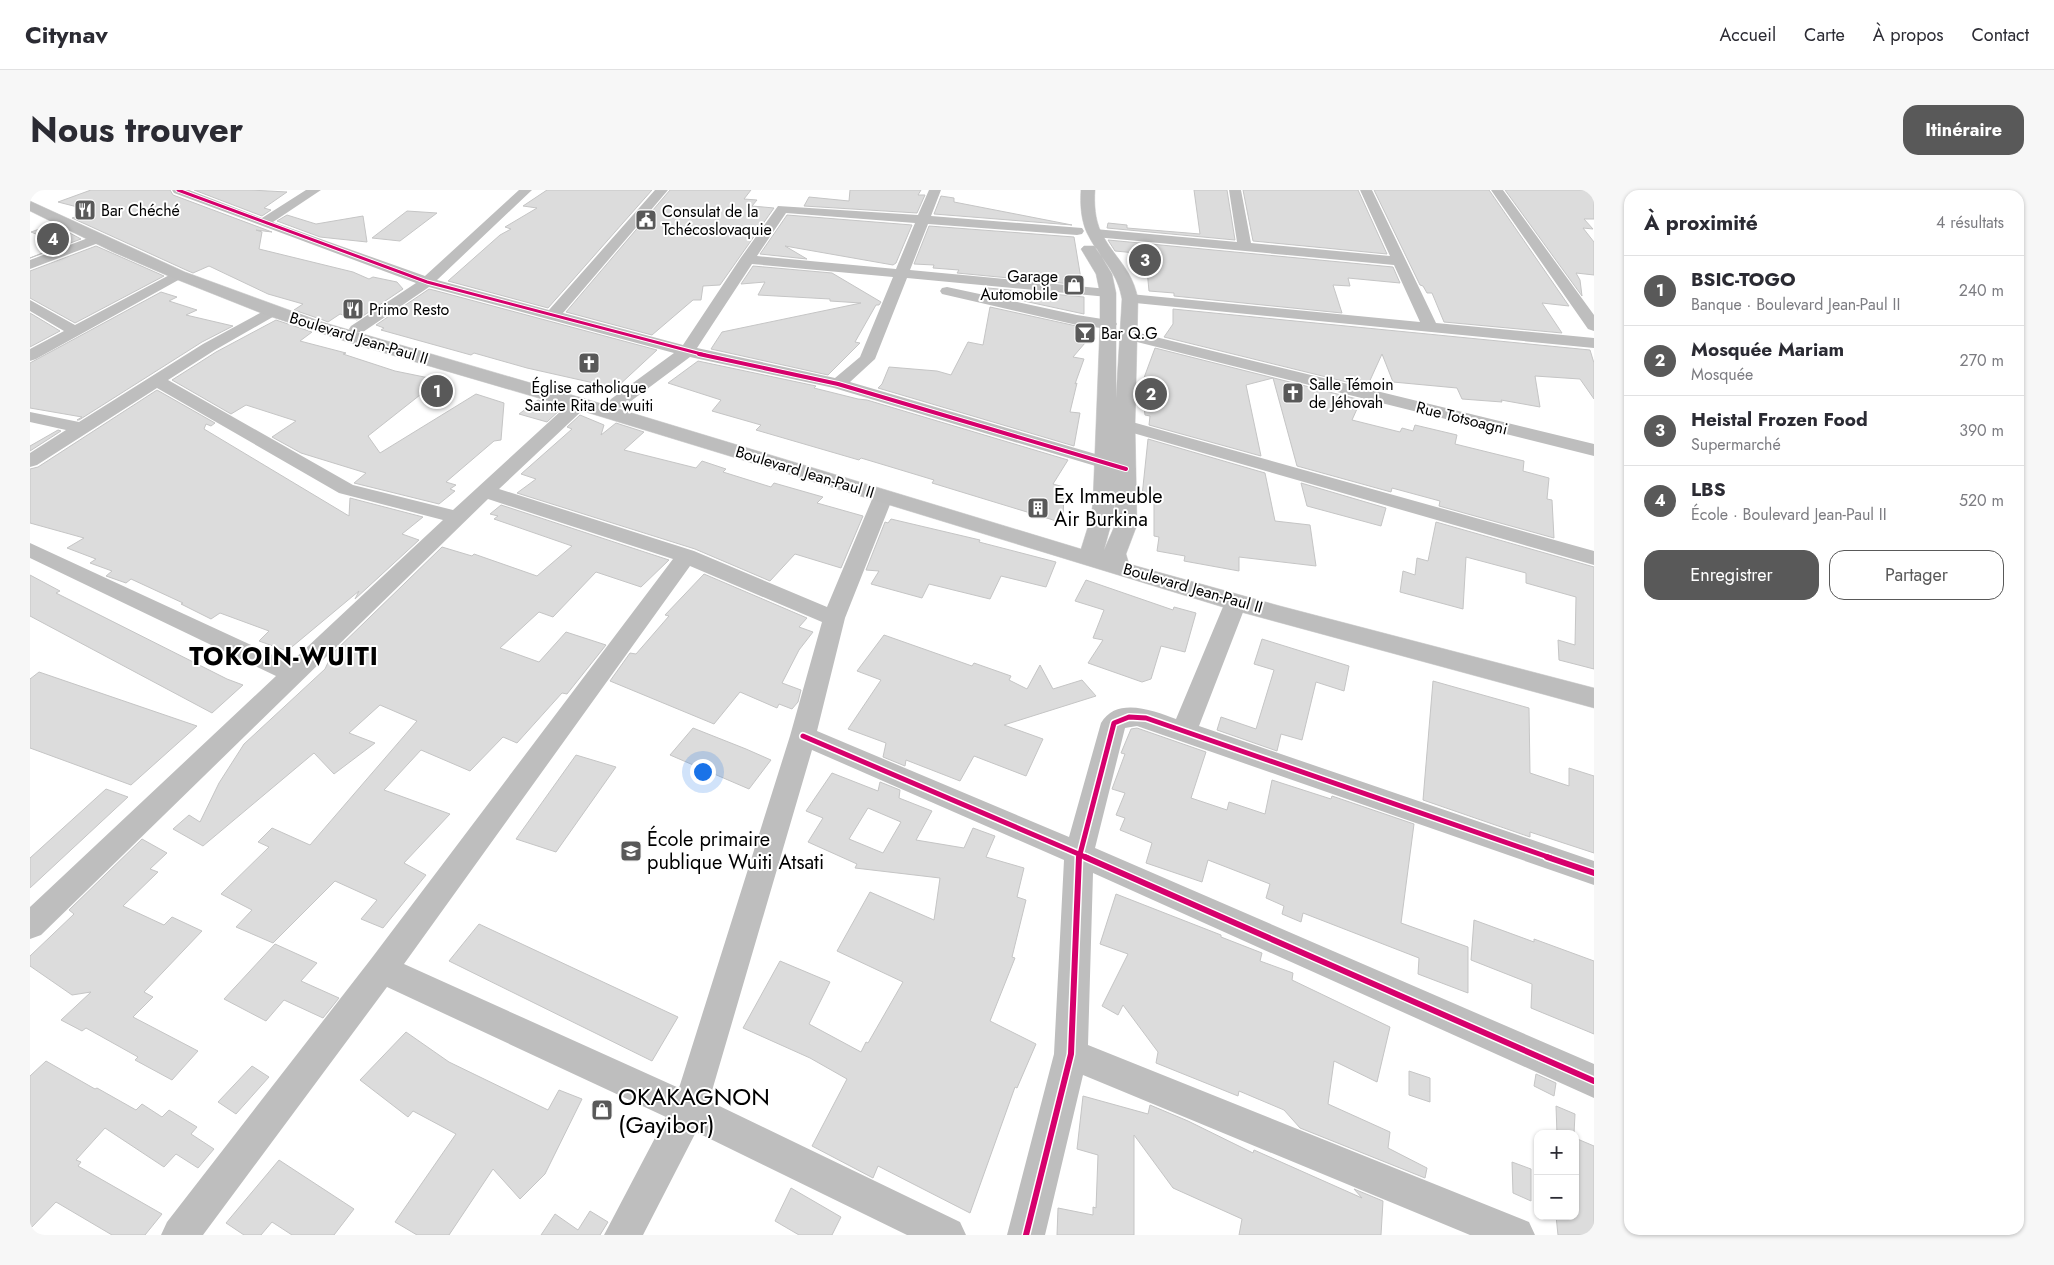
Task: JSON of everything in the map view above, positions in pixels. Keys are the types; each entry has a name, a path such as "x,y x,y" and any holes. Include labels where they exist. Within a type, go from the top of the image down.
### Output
{"main road":[{"path":"1072,190 1072,219 1086,232 1123,273 1130,299 1127,335 1125,425 1126,525 1136,539 1112,558 1102,516 1109,324 1108,292 1104,274 1086,232 1088,190"},
{"name":"Boulevard Jean-Paul II","path":"31,204 96,238 177,275 272,311 354,338 580,403 884,497 1594,684"},
{"name":"Boulevard Jean-Paul II","path":"31,204 105,232 216,281 357,329 617,403 1067,540 1236,602 1594,698"},
{"path":"1067,540 1092,525 1102,516"}],"street":[{"path":"262,223 315,190"},
{"path":"357,329 427,282 526,190"},
{"path":"553,315 662,190"},
{"path":"838,384 867,359 936,190"},
{"path":"1235,190 1245,247"},
{"path":"1366,190 1430,327"},
{"path":"1497,190 1594,326"},
{"path":"184,191 262,223 427,282 688,351 838,384 1126,469"},
{"path":"617,403 688,351 747,259 783,209 1086,232 1398,261"},
{"path":"30,265 96,238"},
{"path":"747,259 902,276 1108,292"},
{"path":"30,356 177,275"},
{"path":"902,276 1077,320 1109,324"},
{"path":"1130,299 1594,343"},
{"path":"30,305 75,331"},
{"path":"30,461 209,347 272,311"},
{"name":"Rue Totsoagni","path":"1127,335 1594,450"},
{"path":"157,381 346,489 459,518"},
{"path":"30,926 459,518 484,491 580,403"},
{"path":"30,417 82,428"},
{"path":"1125,425 1594,558"},
{"path":"484,491 686,556 834,618"},
{"path":"623,1235 689,1110 803,736 834,618 884,497"},
{"path":"30,550 293,674"},
{"path":"180,1235 382,969 686,556"},
{"path":"1184,731 1236,602"},
{"path":"1026,1235 1071,1054 1079,854 1114,723 1120,719 1137,716 1184,731 1594,873"},
{"path":"803,736 1079,854 1594,1081"},
{"path":"382,969 689,1110 947,1235"},
{"path":"1071,1054 1516,1235"}],"building":[{"path":"91,190 170,190 173,195 272,232 256,230 262,232 259,249 353,272 369,279 373,277 397,282 403,289 357,320 340,314 328,322 294,310 303,304 268,294 209,266 193,273 186,270 72,218 93,211 58,202"},
{"path":"194,190 287,192 264,208 271,210 262,216"},
{"path":"547,190 652,190 548,308 448,281 500,235 511,229 505,227 537,208 523,206"},
{"path":"670,190 751,190 744,199 757,200 752,206 774,208 720,285 703,286 701,300 693,300 652,335 566,312"},
{"path":"850,190 921,190 918,195 925,195 917,213 804,206 809,197 849,201"},
{"path":"1194,190 1227,190 1235,240 1107,228 1108,223 1127,225 1127,228 1200,234"},
{"path":"1243,190 1358,190 1387,254 1253,241"},
{"path":"1374,190 1489,190 1569,306 1542,303 1562,333 1444,322 1432,293 1427,293 1423,286 1420,285"},
{"path":"1505,190 1594,190 1594,219 1584,219 1593,229 1583,228 1594,242 1594,275 1576,273 1580,280 1582,296"},
{"path":"941,196 954,198 954,202 1072,225 934,214"},
{"path":"407,211 437,213 400,241 372,238"},
{"path":"287,215 316,224 363,216 367,242 320,237 277,221"},
{"path":"787,215 912,225 896,263 893,265 785,246 807,259 760,254"},
{"path":"53,224 81,239 30,258 57,247 44,241 50,240 31,232"},
{"path":"929,226 1074,237 1082,285 957,273 959,270 933,268 934,265 914,264"},
{"path":"1108,240 1393,267 1400,283 1348,278 1350,286 1333,285 1342,313 1174,296 1174,293 1149,291 1147,270 1136,268 1136,253 1115,251"},
{"path":"96,246 164,276 75,323 30,298 30,271"},
{"path":"753,266 832,273 881,302 879,305 876,305 855,342 860,343 828,375 711,349 722,332 861,303 830,301 830,299 758,295 765,282 741,284"},
{"path":"988,288 1084,297 1084,314 982,292"},
{"path":"429,289 657,350 616,388 527,368 474,353 471,355 381,330 384,328 376,325"},
{"path":"161,292 177,297 169,301 197,310 186,315 233,326 202,342 79,420 77,420 82,417 30,408 30,363"},
{"path":"990,307 1090,329 1085,343 1073,357 1084,359 1075,384 1077,383 1070,412 1080,413 1074,446 878,388 882,384 889,367 937,371 951,375 968,342 983,345"},
{"path":"1173,309 1590,350 1594,363 1594,399 1580,379 1535,376 1540,407 1501,400 1502,402 1462,399 1457,388 1393,382 1382,354 1367,387 1164,337 1173,324"},
{"path":"30,313 60,331 30,347"},
{"path":"276,320 312,332 300,341 346,353 343,354 395,371 439,380 368,436 380,453 476,394 504,403 501,440 494,441 446,482 456,485 450,489 455,491 439,504 354,483 366,473 301,453 272,437 296,421 246,405 231,414 172,380 216,352"},
{"path":"1155,348 1361,400 1352,420 1400,432 1402,428 1413,431 1415,425 1457,435 1455,444 1524,461 1523,471 1549,478 1547,499 1552,500 1554,538 1439,506 1440,501 1392,488 1391,492 1297,466 1273,378 1246,385 1261,456 1149,425 1150,416 1145,415 1141,386"},
{"path":"698,361 816,386 814,388 867,400 1068,460 1053,484 1064,487 1063,523 932,483 934,480 756,430 761,425 712,411 721,400 668,383"},
{"path":"157,390 215,423 211,426 206,424 204,429 349,516 350,498 423,517 402,534 419,540 355,599 359,591 287,651 259,641 269,631 220,613 211,619 181,604 183,603 131,579 126,583 106,576 112,571 90,563 96,559 67,548 84,538 30,523 30,469 38,467"},
{"path":"538,400 562,408 547,422 519,414"},
{"path":"580,415 604,425 601,435 616,423 644,432 624,450 696,468 702,461 726,469 723,472 771,487 774,483 823,497 817,503 863,516 841,568 795,554 770,581 695,549 517,493 536,479 521,474 572,429 567,427"},
{"path":"58,430 61,431 30,451 30,446"},
{"path":"1148,439 1265,473 1275,521 1310,525 1316,566 1239,557 1239,571 1184,561 1185,556 1157,551 1159,537 1154,536 1154,497 1142,496"},
{"path":"1301,483 1386,508 1381,526 1307,506"},
{"path":"501,505 669,560 641,587 596,572 553,617 539,612 500,648 539,662 566,632 606,645 567,694 562,693 517,743 503,737 470,771 421,750 384,790 450,814 404,863 426,875 383,928 361,919 377,900 335,881 273,943 236,927 252,910 221,894 269,847 258,842 272,828 310,845 417,721 380,705 349,733 375,743 334,774 314,753 203,846 173,829 189,815 200,822 219,783 244,744 325,669 332,654 442,547 472,556 474,554 537,576 572,546 494,519 498,516 490,514"},
{"path":"891,519 980,540 979,542 1056,562 1046,587 1001,576 990,599 929,584 922,598 871,584 879,571 866,570 885,522 888,523"},
{"path":"1436,522 1594,567 1594,669 1559,660 1558,640 1575,645 1576,597 1526,583 1526,573 1466,557 1463,609 1400,592 1403,571 1415,575 1417,558 1428,561"},
{"path":"704,574 807,618 799,627 813,632 799,650 782,683 801,690 798,702 792,709 779,704 777,708 740,692 714,724 610,681 630,653 636,654 669,616 665,615"},
{"path":"30,575 60,591 56,593 227,679 243,685 212,713 30,616"},
{"path":"1086,580 1173,610 1174,607 1196,613 1185,652 1161,646 1151,679 1142,682 1088,663 1103,640 1093,638 1104,610 1075,601"},
{"path":"884,635 972,666 974,663 1011,676 1009,680 1027,689 1040,665 1053,689 1082,680 1096,696 1004,725 1043,739 1026,776 974,756 960,781 906,760 905,766 883,757 886,743 848,729 881,680 857,671"},
{"path":"1262,639 1349,666 1344,691 1316,682 1302,740 1281,734 1277,751 1217,730 1221,717 1256,729 1274,670 1254,664"},
{"path":"39,672 197,726 131,785 30,748 30,679"},
{"path":"1433,681 1529,708 1530,773 1569,786 1569,768 1594,776 1594,853 1530,832 1530,837 1423,800"},
{"path":"693,728 771,760 749,789 670,755"},
{"path":"1137,728 1206,752 1191,798 1227,810 1229,802 1265,814 1272,780 1331,799 1332,796 1414,824 1401,923 1468,947 1468,993 1418,974 1419,958 1303,913 1301,922 1282,914 1284,906 1266,898 1270,884 1208,860 1202,882 1146,863 1152,843 1120,830 1125,818 1116,815 1125,793 1112,789 1125,754 1121,753 1131,729"},
{"path":"576,755 616,767 556,852 516,839"},
{"path":"832,773 878,791 880,782 900,790 899,798 932,811 916,840 964,848 973,828 995,836 986,857 1024,868 1017,897 1026,900 1012,957 1015,958 990,1021 1036,1044 1017,1088 1015,1087 970,1213 878,1166 873,1178 812,1146 847,1079 810,1058 743,1028 780,961 830,982 809,1024 861,1052 903,982 837,951 870,892 934,920 940,878 855,868 857,864 808,842 823,818 806,811","holes":["868,808 901,822 883,853 849,839"]},
{"path":"106,789 128,797 30,888 30,858"},
{"path":"142,839 167,853 150,869 158,872 123,906 164,925 172,917 202,931 144,992 153,997 133,1017 198,1051 172,1080 135,1060 138,1057 86,1028 82,1031 61,1020 91,992 72,995 30,966 30,956 74,914 69,910"},
{"path":"1116,894 1262,953 1260,961 1293,973 1292,980 1390,1027 1377,1082 1334,1061 1328,1104 1390,1132 1388,1148 1427,1168 1425,1178 1300,1128 1284,1110 1239,1091 1238,1096 1156,1063 1158,1052 1123,1005 1118,1015 1102,1006 1128,954 1100,944"},
{"path":"1474,920 1594,961 1594,1034 1531,1008 1532,984 1471,960"},
{"path":"479,924 678,1017 652,1061 449,961"},
{"path":"275,944 317,963 301,981 339,998 323,1018 284,1000 266,1021 224,999"},
{"path":"406,1032 449,1062 548,1110 559,1090 582,1099 545,1174 520,1199 493,1169 449,1235 417,1235 395,1222 456,1134 413,1111 408,1117 360,1080"},
{"path":"46,1061 136,1110 142,1104 162,1117 169,1110 197,1127 191,1134 214,1149 198,1168 176,1154 164,1167 105,1128 76,1160 81,1162 78,1166 162,1214 145,1235 112,1235 56,1202 30,1229 30,1076"},
{"path":"252,1066 269,1077 236,1114 218,1102"},
{"path":"1409,1071 1430,1078 1430,1102 1409,1095"},
{"path":"1536,1074 1556,1083 1554,1096 1534,1086"},
{"path":"1083,1096 1148,1114 1150,1105 1188,1121 1253,1153 1254,1150 1362,1198 1354,1189 1383,1201 1381,1235 1239,1235 1242,1219 1173,1188 1134,1135 1134,1235 1057,1235 1058,1208 1093,1215 1093,1207 1096,1208 1098,1155 1077,1149"},
{"path":"1556,1106 1575,1114 1574,1130 1557,1130"},
{"path":"1579,1140 1594,1146 1594,1235 1558,1235 1556,1220 1579,1220"},
{"path":"279,1160 354,1209 334,1235 292,1235 272,1222 261,1235 244,1235 226,1223"},
{"path":"1512,1162 1531,1169 1531,1201 1513,1193"},
{"path":"791,1188 841,1217 832,1235 799,1235 775,1221"},
{"path":"590,1211 608,1222 600,1235 541,1235 555,1214 578,1230"}],"cycle path":[{"path":"178,190 427,282 687,351 838,384 1126,469"},
{"path":"1026,1235 1071,1054 1079,854 1114,723 1129,717 1146,718 1594,873"},
{"path":"803,736 1079,854 1594,1081"}],"place":[{"name":"Bar Chéché","path":"85,210"},
{"name":"Consulat de la Tchécoslovaquie","path":"646,220"},
{"name":"LBS","path":"53,239"},
{"name":"Heistal Frozen Food","path":"1145,260"},
{"name":"Garage Automobile","path":"1074,285"},
{"name":"Primo Resto","path":"353,309"},
{"name":"Bar Q.G","path":"1085,333"},
{"name":"Église catholique Sainte Rita de wuiti","path":"589,363"},
{"name":"BSIC-TOGO","path":"437,391"},
{"name":"Salle Témoin de Jéhovah","path":"1293,393"},
{"name":"Mosquée Mariam","path":"1151,394"},
{"name":"Ex Immeuble Air Burkina","path":"1038,508"},
{"name":"École primaire publique Wuiti Atsati","path":"631,851"},
{"name":"OKAKAGNON (Gayibor)","path":"602,1110"}],"district":[{"name":"TOKOIN-WUITI","path":"284,656"}]}
